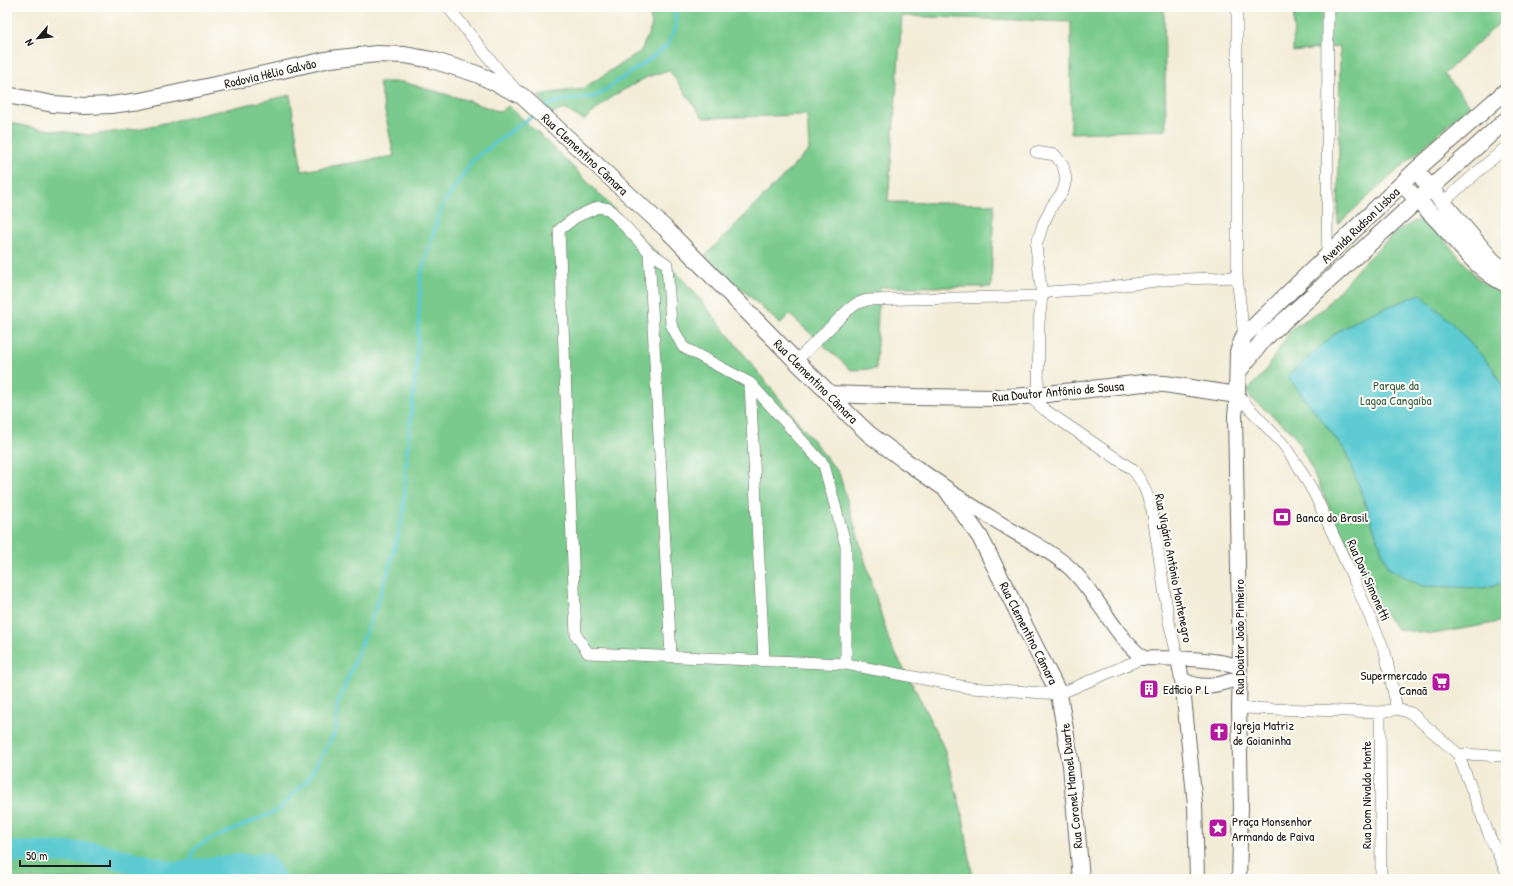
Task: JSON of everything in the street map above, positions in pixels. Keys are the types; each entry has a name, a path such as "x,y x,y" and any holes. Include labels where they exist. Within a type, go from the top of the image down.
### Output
{"main road":[{"name":"Rodovia Hélio Galvão","path":"7,95 54,104 85,106 112,105 140,101 213,86 330,59 376,54 405,55 432,60 477,74 525,98"},
{"name":"Avenida Rudson Lisboa","path":"1237,396 1238,352 1244,336 1416,170 1506,92"},
{"name":"Rua Clementino Câmara","path":"525,98 664,228 869,434 946,489 980,536 1059,694"},
{"name":"Avenida Rudson Lisboa","path":"1238,372 1264,339 1506,120"},
{"path":"1416,170 1442,203 1491,259 1496,264 1506,268"},
{"path":"1402,184 1446,230 1467,255 1497,280 1506,284"},
{"name":"Rua Doutor Antônio de Sousa","path":"830,394 998,398 1033,396 1143,383 1164,384 1237,396"},
{"name":"Rua Coronel Manoel Duarte","path":"1059,694 1071,765 1081,879"}],"street":[{"path":"448,7 501,73 525,98"},
{"path":"1237,7 1236,277 1244,336"},
{"path":"1327,257 1328,7"},
{"path":"1442,203 1506,147"},
{"path":"1033,396 1042,296 1036,246 1043,224 1052,206 1063,191 1066,179 1063,165 1055,155 1036,152"},
{"path":"846,664 846,546 824,465 750,383 683,347 671,324 667,264 649,252 609,209 598,207 576,217 559,230 576,635 588,653 846,664 988,690 1059,694 1143,658 1208,660 1228,664 1240,673 1215,686 1202,687 1190,684 1182,679"},
{"path":"649,252 671,656"},
{"path":"796,362 848,310 856,304 867,300 1042,296 1048,292 1164,280 1236,277"},
{"path":"750,383 764,660"},
{"name":"Rua Vigário Antônio Montenegro","path":"1033,396 1045,410 1132,469 1139,477 1148,495 1152,510 1167,616 1178,659"},
{"name":"Rua Doutor João Pinheiro","path":"1237,396 1235,416 1241,807 1239,879"},
{"name":"Rua Davi Simonetti","path":"1237,396 1283,444 1314,493 1386,652 1397,709"},
{"path":"946,489 987,516 1044,549 1071,569 1091,593 1126,641 1143,658"},
{"path":"1178,659 1182,679 1195,804 1197,879"},
{"path":"1239,708 1380,712 1397,709 1410,714 1458,754 1490,837 1506,871"},
{"name":"Rua Dom Nivaldo Monte","path":"1380,712 1381,879"},
{"path":"1458,754 1506,756"}],"green space":[{"path":"648,7 1164,7 1166,130 1071,133 1071,22 902,16 888,202 994,204 991,287 879,287 876,369 851,370 789,314 780,324 705,256 809,150 807,115 703,118 669,70 647,77 613,96 584,120 564,109 551,114 538,95 582,89 641,51 652,25"},
{"path":"1294,7 1506,7 1506,17 1444,74 1470,105 1338,224 1340,46 1293,52"},
{"path":"379,82 403,82 466,100 500,112 508,106 567,161 690,287 839,473 890,644 915,689 944,748 963,816 973,879 7,879 7,122 29,127 90,135 137,129 290,95 302,171 394,156"},
{"name":"Parque da Lagoa Cangaíba","path":"1421,218 1440,235 1481,282 1506,293 1506,621 1433,634 1397,629 1375,602 1294,434 1251,398 1246,391 1264,373 1291,329 1323,309 1361,265 1397,231"}],"water":[{"name":"Parque da Lagoa Cangaíba","path":"1420,294 1450,321 1492,367 1506,393 1506,582 1483,588 1422,586 1388,568 1347,453 1287,376 1337,332 1362,317"}],"waterway":[{"path":"546,107 552,103 570,99 595,97 668,45 676,26 674,7"},
{"path":"184,871 190,864 194,849 211,839 277,811 309,778 336,731 337,706 373,615 389,569 403,515 407,451 416,372 421,275 441,208 473,160 535,114"},
{"path":"7,852 96,853 175,873 241,864 249,866 264,863 275,879"}],"place":[{"name":"Banco do Brasil","path":"1282,517"},
{"name":"Supermercado Canaã","path":"1441,682"},
{"name":"Edficio P L","path":"1149,689"},
{"name":"Igreja Matriz de Goianinha","path":"1219,732"},
{"name":"Praça Monsenhor Armando de Paiva","path":"1218,828"}]}
